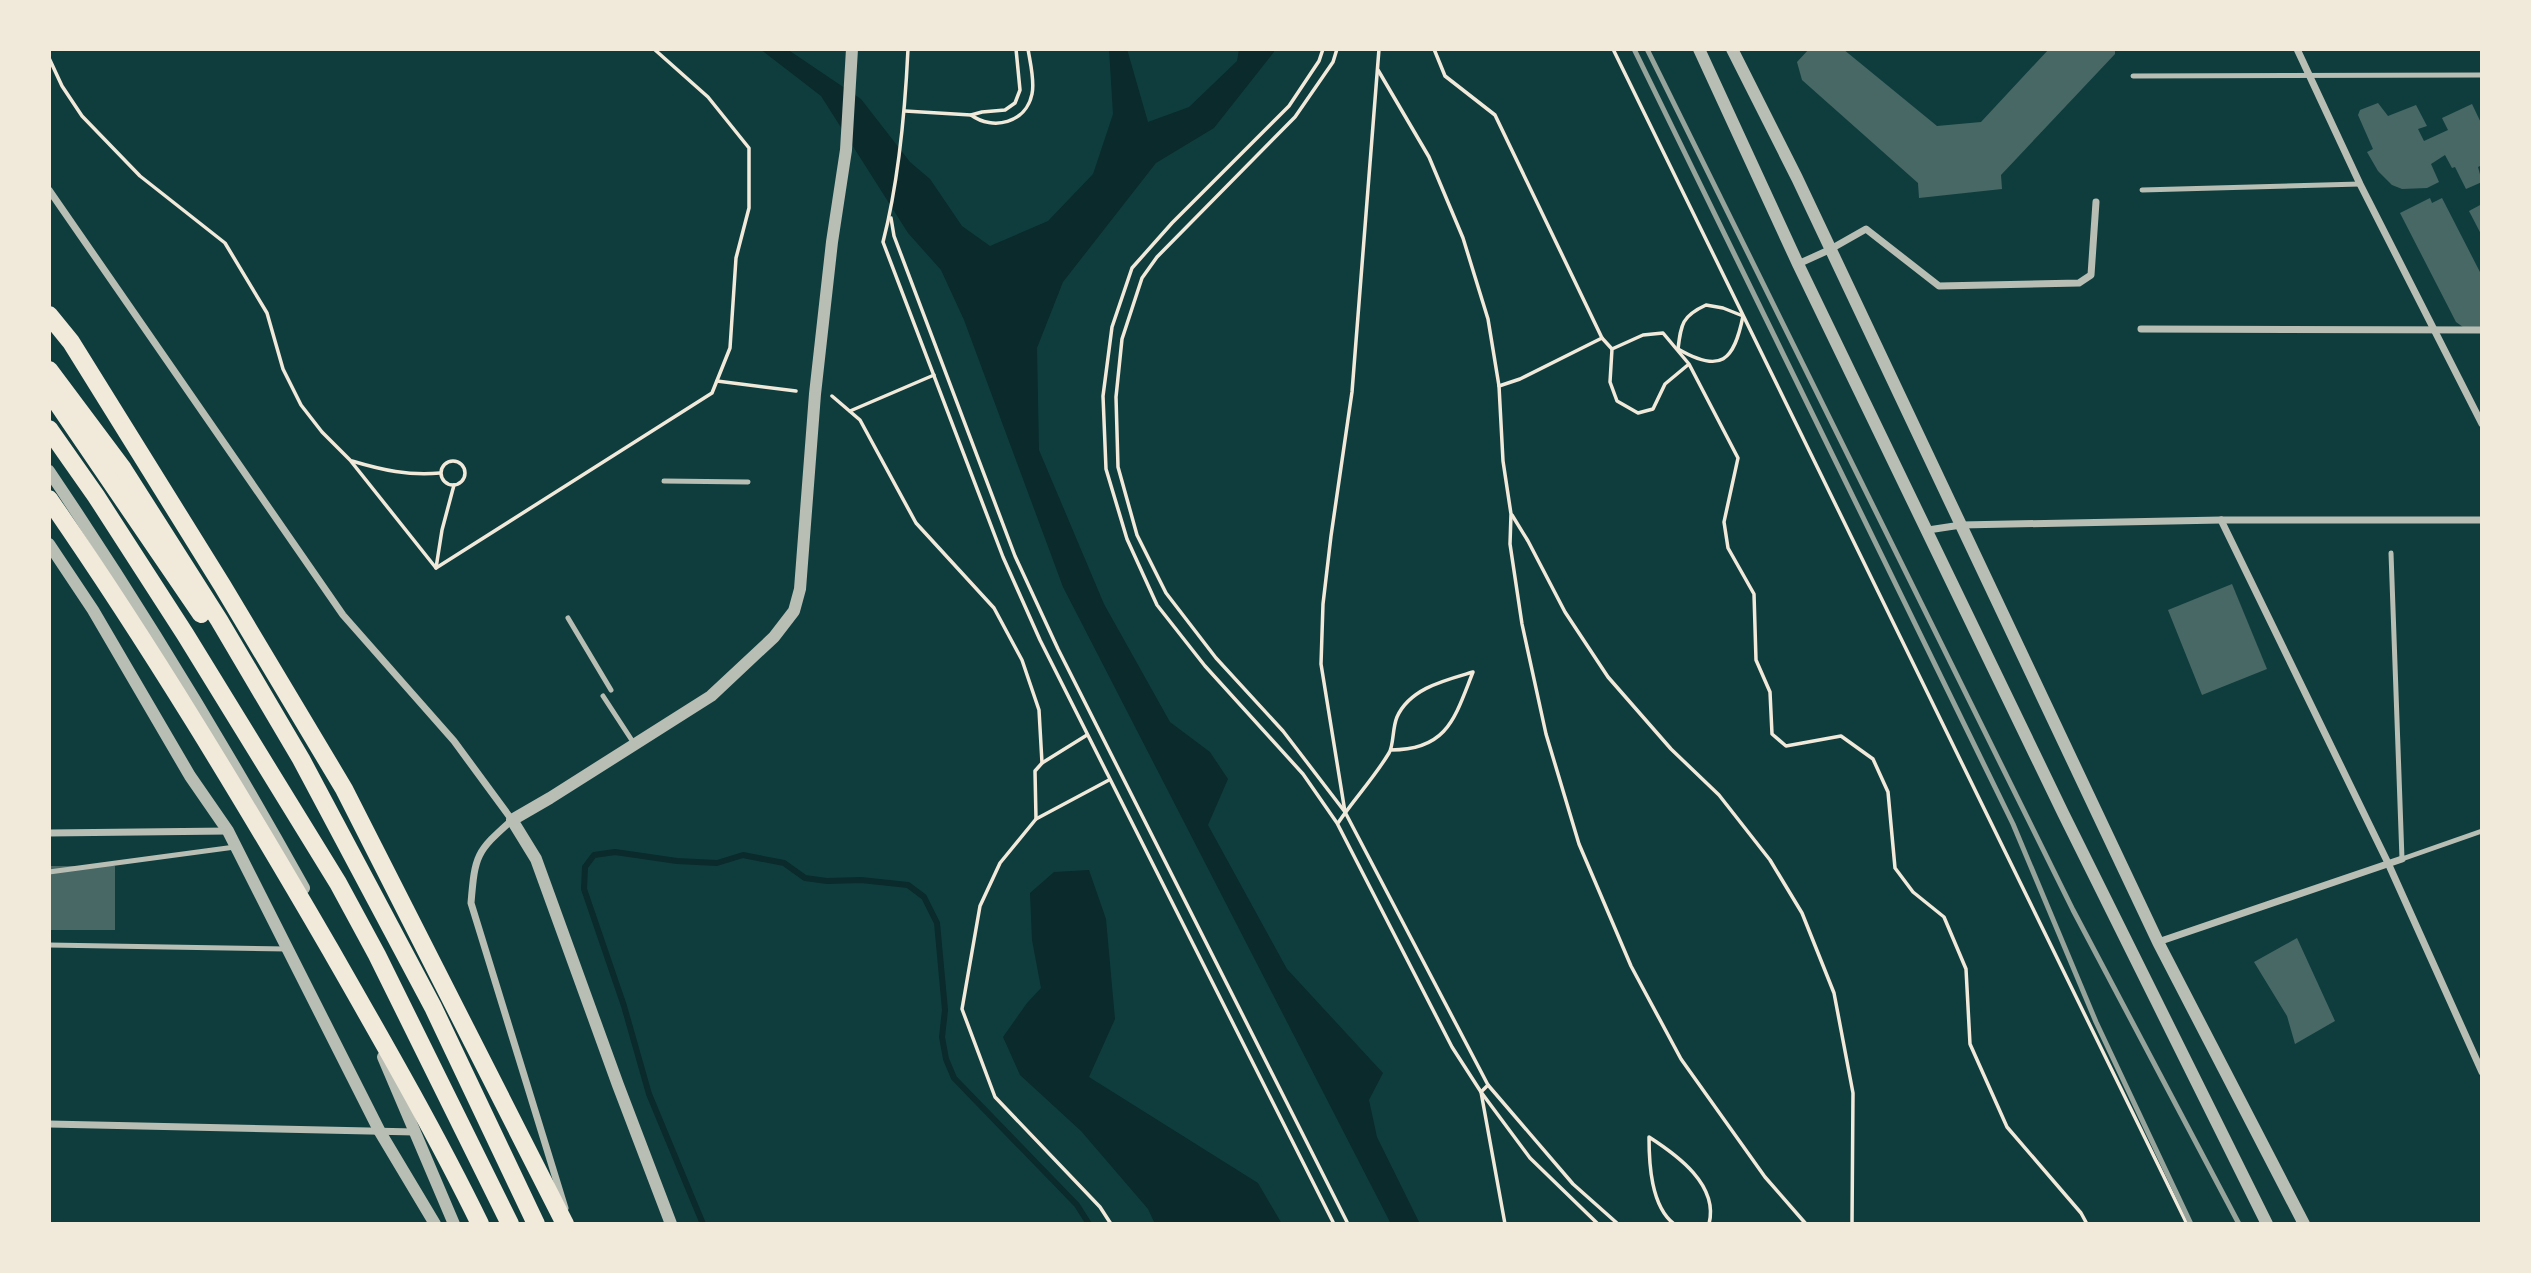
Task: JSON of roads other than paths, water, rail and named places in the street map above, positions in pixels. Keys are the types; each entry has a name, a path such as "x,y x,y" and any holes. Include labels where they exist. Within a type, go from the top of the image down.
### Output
{"highway":[{"path":"49,315 71,342 222,585 344,789 568,1224"},
{"path":"49,370 122,469 219,620 302,759 433,1007 536,1224"},
{"path":"49,391 145,530 279,736 346,829 387,876"},
{"path":"49,429 96,496 177,622 338,883 377,955 510,1224"},
{"path":"49,499 115,594 268,842 440,1143 480,1224"}],"street":[{"path":"568,1224 471,903 474,868 483,845 512,820 711,696 774,637 794,611 800,589 815,394 832,242 846,150 852,49"},
{"path":"1699,49 1798,264 2130,950 2267,1224"},
{"path":"1733,49 1797,178 2158,942 2304,1224"},
{"path":"2297,49 2360,184 2482,424"},
{"path":"49,190 343,615 454,741 512,820 536,859 671,1224"},
{"path":"1798,264 1866,229 1940,286 2079,283 2091,275 2096,202"},
{"path":"2141,329 2482,330"},
{"path":"49,471 174,664 330,934 454,1224"},
{"path":"1928,530 1961,525 2221,520 2482,520"},
{"path":"2221,520 2388,863 2482,1072"},
{"path":"49,544 93,610 190,776 228,831 380,1132 435,1224"},
{"path":"49,834 228,831"},
{"path":"2158,942 2402,859"},
{"path":"49,1124 415,1132"}],"lane":[{"path":"2133,76 2482,75"},
{"path":"2142,190 2360,184"},
{"path":"664,481 748,482"},
{"path":"2391,553 2402,859 2482,831"},
{"path":"568,618 611,690"},
{"path":"603,696 635,745"},
{"path":"49,872 235,847"},
{"path":"49,945 287,949"}],"water":[{"path":"760,49 787,49 861,99 910,162 930,179 962,226 990,246 1048,221 1093,174 1113,114 1109,49 1127,49 1148,122 1189,107 1237,61 1239,49 1274,49 1214,128 1156,163 1063,282 1037,348 1039,450 1104,604 1170,722 1210,752 1228,779 1208,825 1287,969 1383,1073 1369,1100 1377,1137 1420,1224 1391,1224 1063,587 964,320 941,270 908,233 821,96"},
{"path":"1089,870 1106,919 1115,1019 1089,1077 1258,1183 1282,1224 1155,1224 1148,1209 1081,1131 1020,1075 1003,1037 1041,988 1032,940 1030,893 1054,872"}],"waterway":[{"path":"703,1224 649,1094 624,1006 584,889 585,867 594,855 615,852 677,861 717,863 743,855 784,863 805,878 908,885 924,897 937,923 945,1010 942,1037 946,1059 954,1078 1077,1205 1089,1224"}],"railway":[{"path":"1634,49 2013,824 2096,1022 2191,1224"},
{"path":"1647,49 2073,910 2239,1224"}]}
